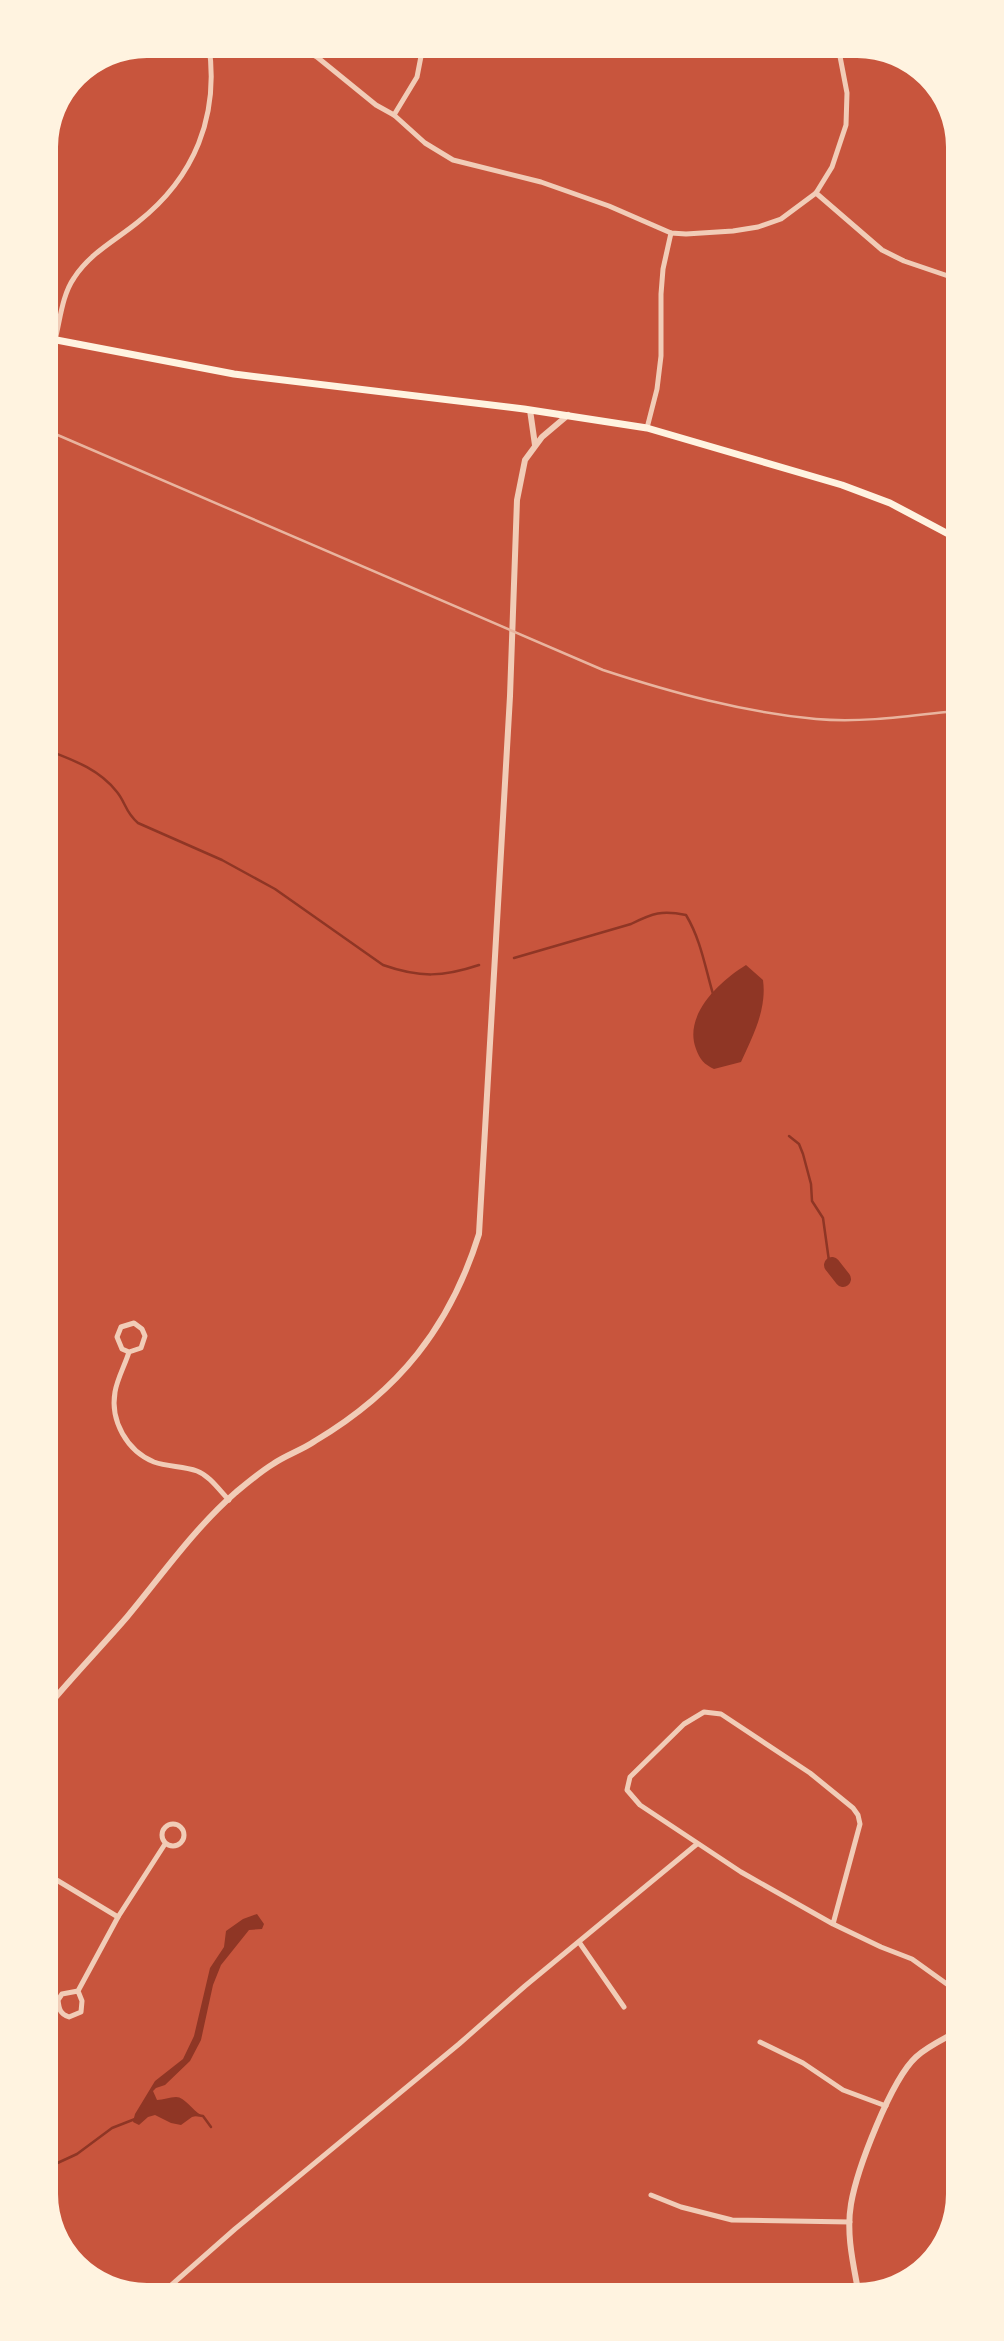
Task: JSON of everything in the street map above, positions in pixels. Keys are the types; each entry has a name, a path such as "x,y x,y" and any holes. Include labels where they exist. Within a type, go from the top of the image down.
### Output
{"main road":[{"path":"58,341 246,376 530,410 647,428 842,485 890,503 946,533"}],"street":[{"path":"58,328 75,276 98,251 163,200 192,159 201,138 210,102 210,58"},
{"path":"318,58 376,105 394,115 425,143 453,160 541,182 609,206 671,233 709,234 758,227 781,219 816,193 832,167 846,125 847,93 840,58"},
{"path":"394,115 417,77 421,58"},
{"path":"816,193 882,250 904,261 946,275"},
{"path":"647,428 657,389 661,356 663,270 671,233"},
{"path":"530,410 535,445"},
{"path":"58,1696 127,1617 163,1569 229,1500 268,1467 315,1442 379,1397 402,1374 433,1335 449,1309 471,1258 479,1234 482,1185 512,648 517,500 525,460 535,445 568,415"},
{"path":"134,1323 142,1329 144,1343 141,1348 129,1352 122,1349 117,1337 121,1327 134,1323"},
{"path":"129,1352 116,1389 114,1405 123,1436 150,1460 197,1471 208,1477 229,1500"},
{"path":"833,1924 860,1824 858,1815 810,1773 721,1714 704,1712 684,1724 630,1777 627,1790 640,1805 697,1844 781,1896 833,1924 912,1959 946,1984"},
{"path":"173,1822 182,1827 185,1836 182,1842 176,1846 164,1844 160,1832 166,1825 173,1822"},
{"path":"78,1992 118,1917 164,1844"},
{"path":"174,2283 697,1844"},
{"path":"58,1881 118,1917"},
{"path":"579,1942 624,2007"},
{"path":"78,1992 82,2001 80,2012 69,2017 63,2015 58,2000 62,1994 78,1992"},
{"path":"857,2283 850,2241 853,2195 899,2078 916,2057 946,2038"},
{"path":"760,2042 803,2063 843,2090 886,2106"},
{"path":"651,2195 681,2207 732,2220 850,2222"}],"shaded area":[{"path":"746,965 763,980 763,1001 758,1022 741,1062 714,1069 703,1061 696,1049 693,1036 695,1024 706,1000 725,980"},
{"path":"257,1914 264,1924 262,1929 249,1930 221,1965 213,1985 201,2040 190,2061 165,2085 153,2091 157,2100 179,2098 201,2115 192,2117 181,2125 155,2115 139,2125 133,2122 155,2081 183,2059 194,2036 210,1968 224,1947 226,1931 243,1919"}],"waterway":[{"path":"58,755 85,766 102,777 117,792 138,823 222,860 275,889 383,965 420,974 443,974 479,965"},
{"path":"514,958 631,924 652,915 686,915 699,944 713,994"},
{"path":"789,1136 799,1144 803,1154 811,1184 812,1201 823,1218 829,1261"},
{"path":"832,1265 843,1279"},
{"path":"196,2115 203,2116 211,2127"},
{"path":"58,2163 77,2154 112,2128 135,2119"}],"railway":[{"path":"58,435 603,670 682,694 789,716 868,720 946,712"}]}
